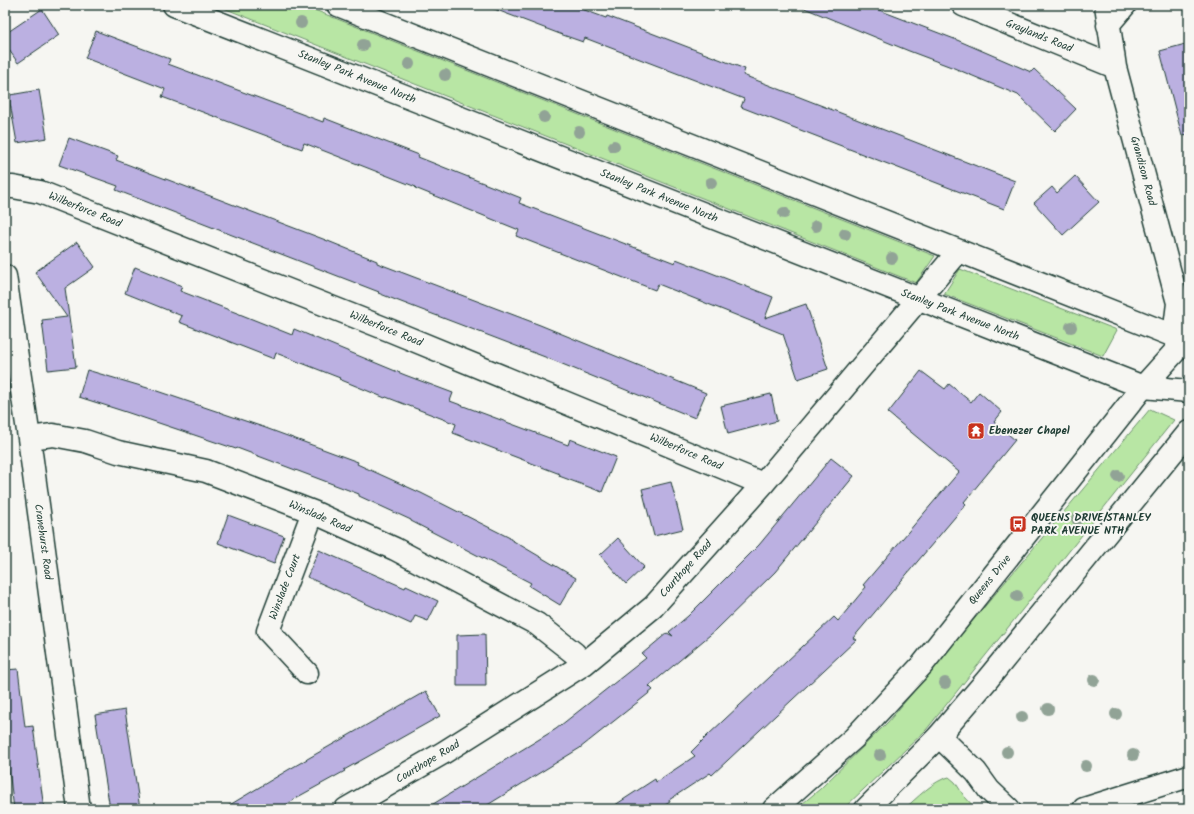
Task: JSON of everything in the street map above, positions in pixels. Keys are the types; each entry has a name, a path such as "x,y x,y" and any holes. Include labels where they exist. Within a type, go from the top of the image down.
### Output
{"main road":[{"name":"Stanley Park Avenue North","path":"174,5 1143,387 1189,391"},
{"path":"338,5 1184,341"},
{"name":"Graylands Road","path":"963,5 1115,67"},
{"path":"1107,15 1124,5"},
{"name":"Grandison Road","path":"1107,15 1115,67 1178,303 1184,341"},
{"name":"Wilberforce Road","path":"5,187 20,188 47,195 389,330 763,484"},
{"name":"Courthope Road","path":"346,809 443,753 584,664 652,607 763,484 958,252"},
{"name":"Cranehurst Road","path":"5,276 29,438 78,809"},
{"name":"Queens Drive","path":"774,809 854,738 922,665 1143,387 1184,341"},
{"path":"866,809 939,736 987,680 1189,432"},
{"name":"Winslade Road","path":"29,438 53,435 85,441 118,452 206,471 313,512 395,549 537,624 574,653 584,664"},
{"name":"Winslade Court","path":"307,674 268,631 313,512"},
{"path":"939,736 976,772 989,790 1009,809"},
{"path":"1084,809 1189,776"}],"green space":[{"path":"216,5 302,5 935,256 916,283"},
{"path":"960,269 1117,330 1103,356 944,294"},
{"path":"1150,409 1174,420 926,730 843,809 796,809 820,789 888,722"},
{"path":"949,777 955,782 964,796 976,809 904,809 931,786"}],"building":[{"path":"489,5 571,5 606,18 607,16 745,69 743,75 1015,181 1004,209 741,107 744,99 585,38 583,42 560,34 489,7"},
{"path":"797,5 866,5 957,40 1031,72 1034,69 1076,109 1055,131 1018,95"},
{"path":"42,9 59,35 18,63 5,44 5,34"},
{"path":"96,31 170,59 168,64 323,122 324,118 419,155 418,157 521,198 519,203 675,263 676,259 773,297 765,318 806,304 828,369 798,379 783,334 658,284 655,290 516,236 519,230 415,188 416,187 304,143 302,149 162,97 165,89 85,58"},
{"path":"1189,43 1189,135 1182,136 1160,51"},
{"path":"39,90 47,138 17,143 10,95"},
{"path":"69,138 118,156 116,160 323,239 377,261 377,263 540,325 706,393 695,418 545,357 116,190 118,186 59,165"},
{"path":"1075,176 1099,202 1063,235 1034,203 1052,187 1057,193"},
{"path":"77,242 95,267 65,288 76,367 48,370 42,320 67,317 35,272"},
{"path":"135,267 182,286 180,291 292,335 294,329 405,375 453,393 450,401 568,445 570,439 616,457 602,492 559,476 560,474 453,433 456,424 386,397 385,398 339,379 340,378 276,353 274,359 179,322 182,316 125,293"},
{"path":"87,370 151,389 263,427 358,462 357,464 421,493 510,538 576,578 560,605 529,586 531,583 411,520 359,496 359,494 237,448 236,449 79,397"},
{"path":"921,371 945,389 949,384 971,402 979,392 1002,412 994,422 1015,440 964,502 966,504 853,638 856,640 712,775 710,773 669,800 670,802 659,809 609,809 655,779 656,782 695,756 691,752 708,735 834,617 838,621 866,587 863,585 959,472 888,413"},
{"path":"771,394 777,421 728,434 721,406"},
{"path":"831,458 854,476 775,572 716,630 649,686 653,690 580,748 481,809 425,809 556,729 646,658 642,654 667,633 673,636 669,632 688,616 759,545"},
{"path":"671,482 683,529 654,536 642,489"},
{"path":"228,515 284,536 274,564 218,543"},
{"path":"618,538 644,567 626,584 600,555"},
{"path":"319,550 438,601 428,621 415,616 411,624 307,577"},
{"path":"485,634 486,686 457,686 457,635"},
{"path":"18,669 25,727 33,726 44,809 14,809 5,739 5,670"},
{"path":"426,691 440,716 344,770 345,771 279,809 223,809 288,770"},
{"path":"125,710 140,809 110,809 95,715"}],"place":[{"name":"Ebenezer Chapel","path":"976,431"},
{"name":"QUEENS DRIVE/STANLEY PARK AVENUE NTH","path":"1018,524"}]}
